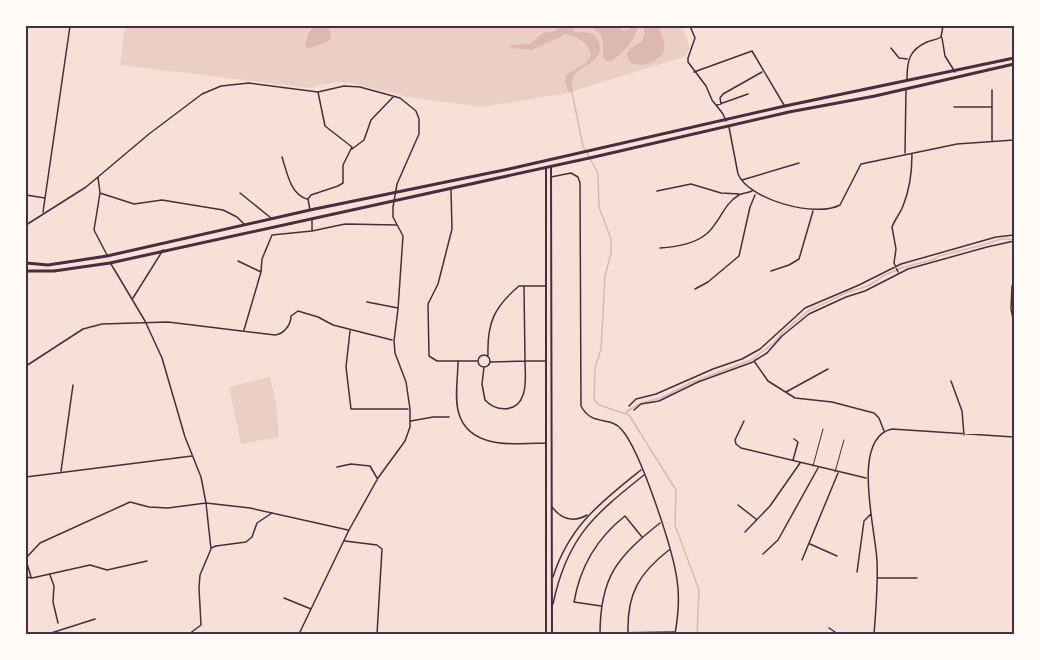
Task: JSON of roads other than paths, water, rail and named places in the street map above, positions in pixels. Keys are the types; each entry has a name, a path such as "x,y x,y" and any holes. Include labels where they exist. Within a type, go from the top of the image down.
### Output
{"main road":[{"path":"26,263 48,265 107,256 310,210 590,152 785,106 1014,58"},
{"path":"26,271 54,271 110,263 1014,64"}],"street":[{"path":"43,213 70,26"},
{"path":"690,26 695,38 688,58 694,72 706,87 726,121"},
{"path":"943,26 941,37 945,56 955,72"},
{"path":"907,82 910,54 919,47 941,37"},
{"path":"891,48 899,58 908,59"},
{"path":"694,72 751,51 785,106"},
{"path":"721,104 720,98 723,94 763,72"},
{"path":"26,225 98,177 202,94 216,88 243,83 318,92 352,87 395,96 410,105 419,119 419,134 399,178 393,217 403,236 394,340 395,353 406,382 410,421 405,441 378,478 349,530 299,634"},
{"path":"905,154 906,88"},
{"path":"992,90 992,142"},
{"path":"318,92 325,126 350,144 351,149"},
{"path":"716,105 748,94"},
{"path":"308,199 312,195 341,185 343,165 351,149 362,142 371,120 395,96"},
{"path":"954,107 991,107"},
{"path":"729,127 738,174 742,181 753,191 769,199 813,211 840,205 861,164 957,144 1014,140"},
{"path":"898,273 895,267 896,249 892,227 902,209 908,191 912,153"},
{"path":"282,157 292,186 299,195 308,199"},
{"path":"742,181 799,163"},
{"path":"546,634 546,286 551,177 549,166"},
{"path":"549,166 552,634"},
{"path":"454,633 675,633 679,593 676,572 642,469 631,443 621,428 614,423 592,419 581,406 580,183 578,177 572,173 551,177"},
{"path":"98,177 100,193 94,230 107,256"},
{"path":"657,191 691,184 722,193 740,194 753,191"},
{"path":"451,189 452,229 438,284 428,300 430,359 478,361"},
{"path":"100,193 134,204 162,200 223,210 237,217 245,225"},
{"path":"240,193 272,219"},
{"path":"695,289 708,282 739,256 750,207 756,193"},
{"path":"660,248 678,246 707,234 724,210 740,194"},
{"path":"26,195 45,198"},
{"path":"308,199 310,210"},
{"path":"771,271 799,259 813,211"},
{"path":"312,219 312,231"},
{"path":"262,229 272,235 312,231 345,224 398,225"},
{"path":"243,331 261,272 262,259 272,235"},
{"path":"628,406 636,399 663,392 713,369 742,359 760,349 805,308 895,267 996,237 1014,235"},
{"path":"634,410 641,404 659,401 698,382 754,362 809,314 865,291 898,273 1014,241"},
{"path":"132,299 163,250"},
{"path":"238,261 261,272"},
{"path":"110,263 146,321 162,358 185,437 201,477 211,549 200,575 201,625 189,634"},
{"path":"1014,285 1012,286 1011,309 1014,324"},
{"path":"490,362 487,333 491,320 519,286 546,286"},
{"path":"524,286 525,361 522,397 517,404 508,409 493,407 483,396 484,367 490,362 525,361 551,361"},
{"path":"367,302 398,308"},
{"path":"26,366 72,335 90,326 146,321 278,335 291,322 291,316 298,311 318,317 333,325 394,340"},
{"path":"350,330 346,367 351,409 410,409"},
{"path":"478,361 481,355 488,355"},
{"path":"458,361 458,410 460,418 468,428 479,437 495,443 547,443"},
{"path":"478,361 480,366 484,367"},
{"path":"754,362 768,381 786,392 802,400 832,402 874,413 879,418 884,431"},
{"path":"786,392 828,369"},
{"path":"951,381 962,411 964,435"},
{"path":"61,472 73,385"},
{"path":"410,421 449,417"},
{"path":"744,421 735,440 741,448 867,479"},
{"path":"883,634 874,633 877,560 867,479 873,448 878,437 884,431 892,429 1014,437"},
{"path":"792,460 798,442 794,439"},
{"path":"26,477 193,456"},
{"path":"745,532 770,506 800,462"},
{"path":"337,467 351,464 370,466 378,478"},
{"path":"763,554 778,540 818,468"},
{"path":"551,506 560,516 569,520 581,518 642,469"},
{"path":"802,561 837,472"},
{"path":"552,610 562,570 578,538 600,511 644,475"},
{"path":"32,578 26,559 40,543 130,502 149,507 168,508 206,503 273,512 349,530"},
{"path":"738,505 757,519"},
{"path":"211,549 216,546 246,542 252,537 257,523 273,512"},
{"path":"552,582 563,550 590,513"},
{"path":"857,572 864,521 872,513"},
{"path":"601,606 574,602 582,574 591,554 608,530 625,516 642,537"},
{"path":"600,633 601,606 616,565 628,550 661,522"},
{"path":"345,541 377,545 382,549 377,634"},
{"path":"809,544 837,556"},
{"path":"628,632 629,607 636,586 650,566 670,550"},
{"path":"26,577 32,578 90,565 107,570 147,561"},
{"path":"50,574 54,586 53,602 58,623"},
{"path":"877,578 917,578"},
{"path":"285,597 311,609"},
{"path":"48,634 95,619"},
{"path":"829,628 838,634"}],"lane":[{"path":"813,466 824,429"},
{"path":"837,472 844,440"}],"waterway":[{"path":"572,92 583,146 598,173 599,207 611,239 611,253 605,276 601,349 595,368 594,399 599,405 629,415 676,490 675,525 699,590 697,634"},
{"path":"626,412 641,403 661,398 690,383 751,360 774,343 783,332 808,311 848,292 868,286 885,275 939,256 1001,239 1014,239"}]}
